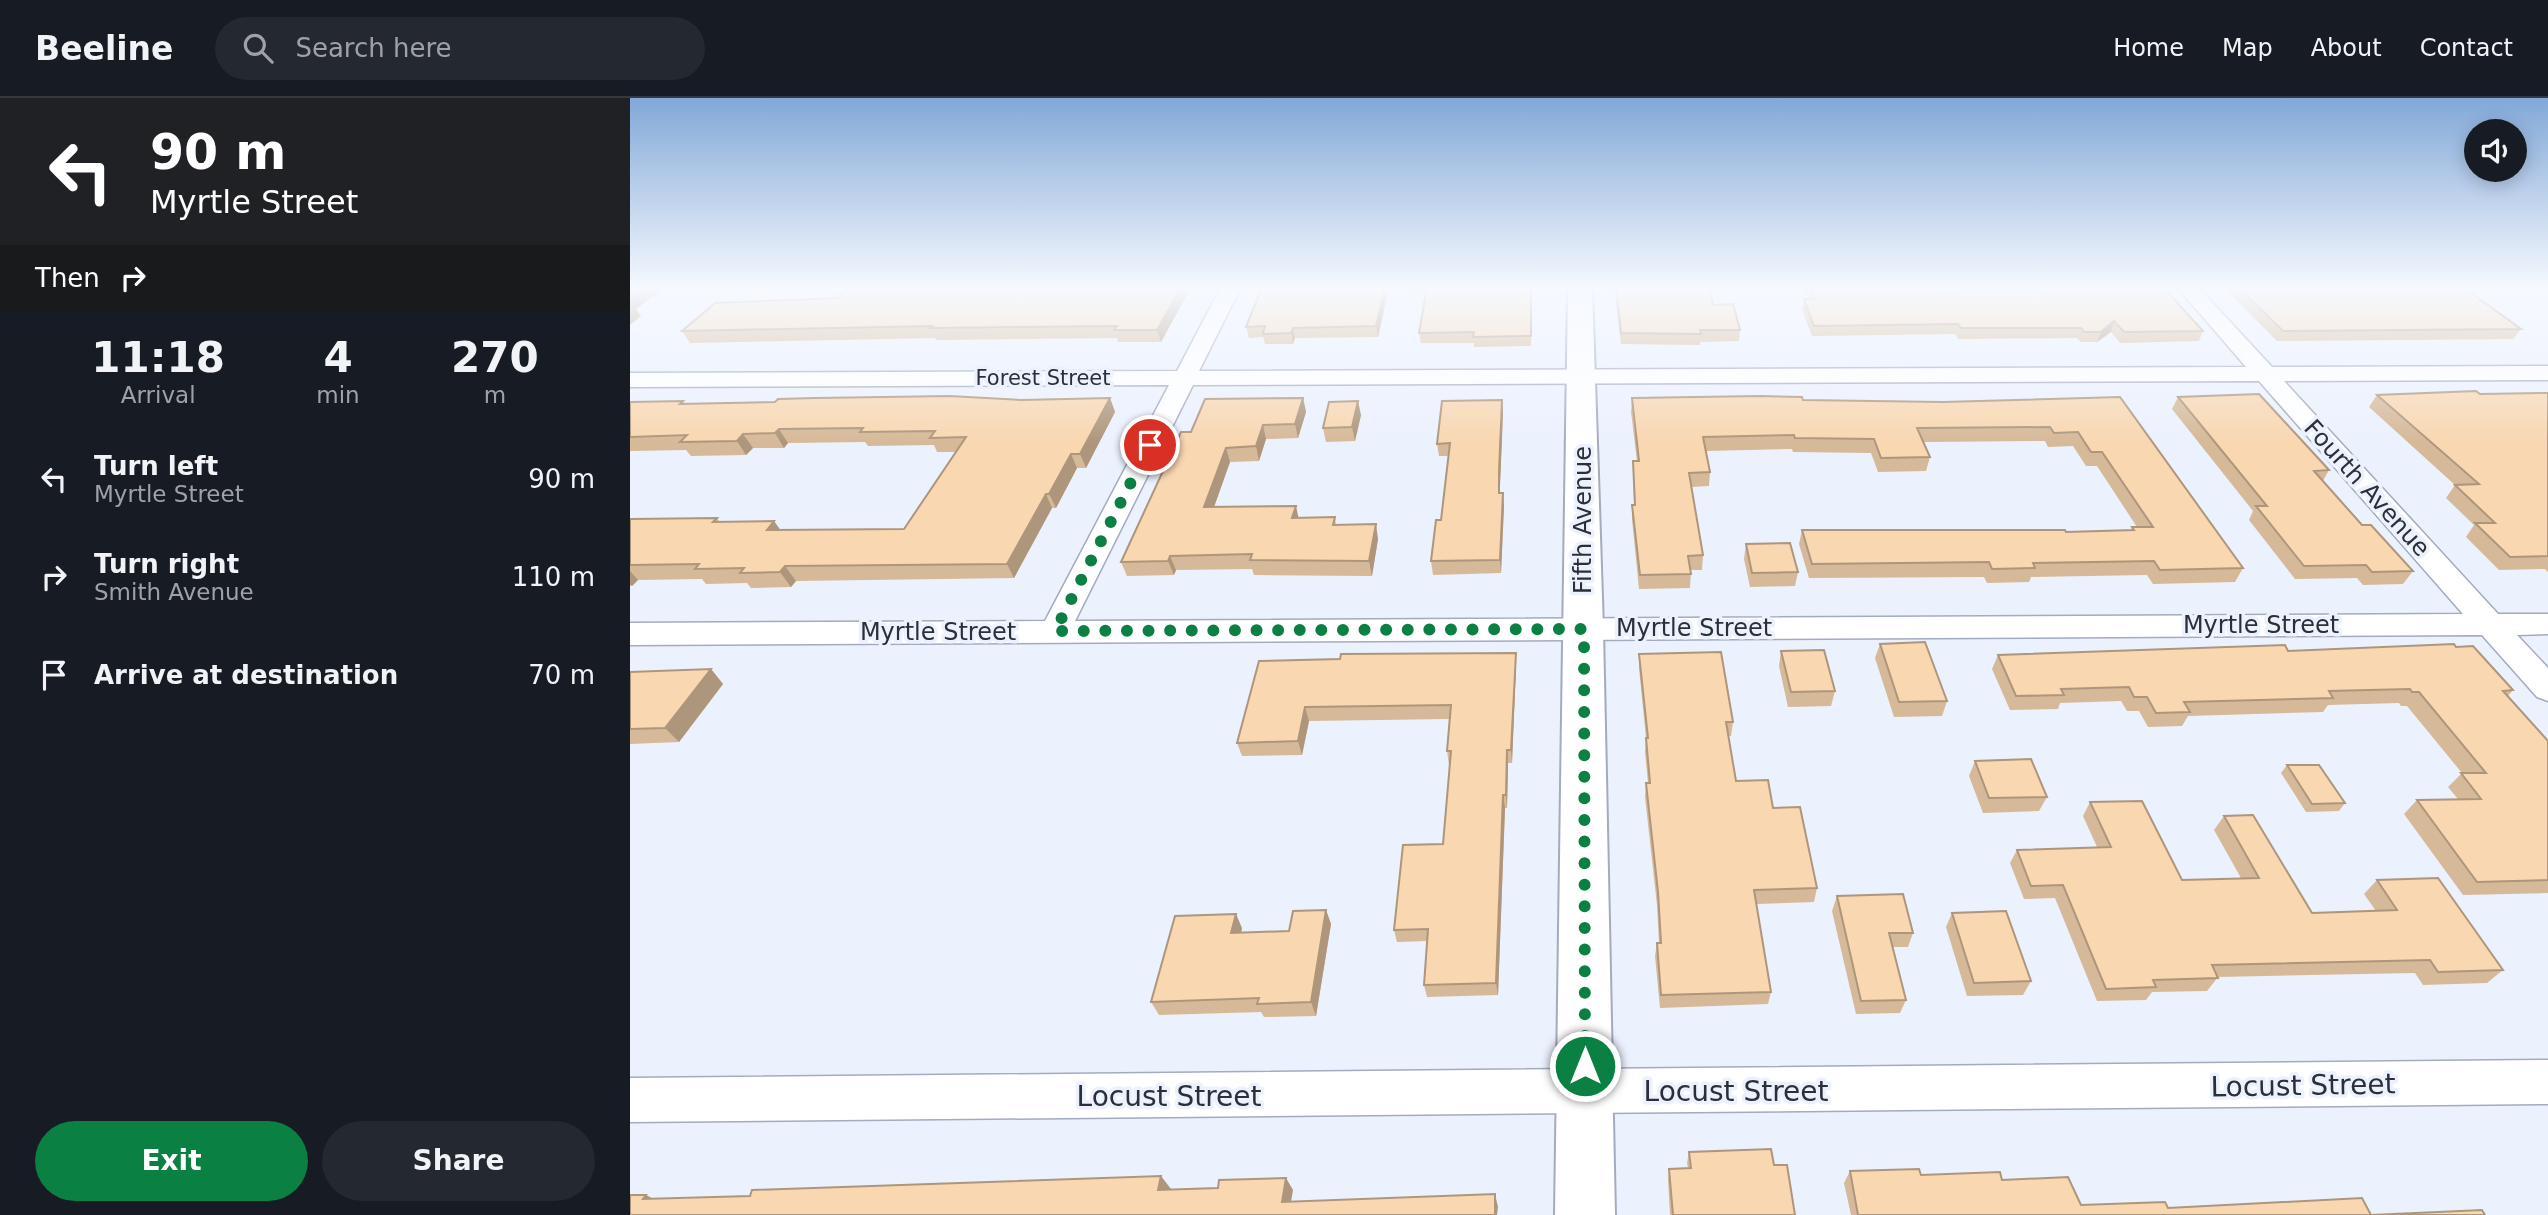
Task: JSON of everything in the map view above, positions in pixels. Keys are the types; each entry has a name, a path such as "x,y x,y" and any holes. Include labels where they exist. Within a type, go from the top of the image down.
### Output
{"street":[{"path":"1055,631 1204,339"},
{"name":"Fifth Avenue","path":"1581,339 1585,1215"},
{"name":"Fourth Avenue","path":"2234,339 2548,689"},
{"name":"Forest Street","path":"630,380 2548,373"},
{"name":"Myrtle Street","path":"630,634 2548,624"},
{"name":"Locust Street","path":"630,1100 2548,1082"}],"building":[{"path":"2476,391 2480,394 2548,393 2548,556 2510,557 2475,523 2495,523 2455,485 2479,484 2377,395"},
{"path":"2259,394 2329,470 2314,471 2362,525 2371,525 2413,571 2372,572 2366,565 2304,566 2256,506 2267,506 2178,397"},
{"path":"950,396 1021,400 1110,398 1080,454 1071,454 1007,564 785,566 780,572 740,573 744,568 695,569 699,564 630,565 630,519 717,518 713,522 774,521 767,530 904,529 966,437 930,438 935,431 860,432 863,428 779,429 775,433 743,434 737,441 680,442 687,435 630,437 630,402 683,401 680,404"},
{"path":"1802,397 1803,400 1943,402 2120,397 2243,568 2160,570 2154,561 2033,563 2035,568 1992,569 1989,562 1812,564 1802,530 2066,532 2153,527 2102,452 2091,452 2078,432 2054,433 2050,427 1917,428 1930,457 1881,458 1874,439 1795,438 1794,435 1703,437 1710,472 1689,473 1703,555 1688,556 1691,574 1640,575 1632,505 1635,505 1633,461 1639,461 1632,398"},
{"path":"1303,398 1295,424 1263,425 1256,446 1226,448 1204,507 1296,506 1292,518 1335,517 1333,525 1376,524 1369,561 1250,560 1252,554 1170,556 1168,561 1121,562 1181,432 1191,432 1205,399"},
{"path":"1502,400 1499,493 1503,493 1500,560 1431,561 1436,520 1441,520 1450,443 1437,444 1442,401"},
{"path":"1358,401 1352,427 1323,428 1329,402"},
{"path":"1790,543 1798,572 1752,573 1746,544"},
{"path":"1925,642 1947,701 1899,702 1880,644"},
{"path":"2454,644 2456,647 2473,646 2513,690 2503,691 2548,741 2548,880 2477,882 2417,800 2481,799 2461,773 2486,773 2419,692 2412,692 2410,689 2329,691 2333,698 2184,702 2190,712 2156,713 2147,697 2134,697 2129,687 2061,689 2064,695 2016,696 1998,655 2285,645 2288,651"},
{"path":"1824,650 1835,691 1791,692 1781,651"},
{"path":"1721,652 1733,722 1726,722 1736,781 1768,780 1773,808 1800,807 1817,888 1754,890 1771,992 1661,995 1657,943 1661,943 1658,892 1646,783 1650,783 1648,738 1639,654"},
{"path":"1516,653 1511,750 1507,750 1506,795 1503,795 1496,983 1424,985 1428,929 1394,930 1403,845 1443,844 1451,751 1447,751 1451,705 1305,707 1298,741 1237,743 1259,661 1340,659 1341,654"},
{"path":"711,669 665,728 630,729 630,672"},
{"path":"2031,759 2047,797 1989,798 1975,761"},
{"path":"2287,765 2319,765 2345,803 2312,804"},
{"path":"2142,801 2182,880 2259,878 2224,816 2253,815 2312,913 2397,910 2377,880 2438,878 2503,970 2438,972 2430,960 2212,965 2218,978 2153,980 2156,987 2106,989 2063,885 2031,886 2017,850 2111,847 2090,802"},
{"path":"1903,894 1913,933 1889,933 1906,1000 1861,1001 1837,896"},
{"path":"1326,910 1311,1002 1257,1004 1259,998 1151,1002 1175,916 1236,914 1231,933 1289,931 1293,911"},
{"path":"2006,911 2031,981 1974,983 1952,913"},
{"path":"1771,1149 1774,1165 1787,1165 1795,1215 1673,1215 1669,1169 1691,1168 1689,1152"},
{"path":"1919,1169 1921,1175 2000,1172 2002,1180 2068,1177 2081,1205 2165,1202 2168,1208 2362,1198 2371,1215 1858,1215 1850,1171"},
{"path":"1161,1176 1158,1190 1218,1188 1219,1180 1286,1178 1282,1202 1495,1194 1495,1215 630,1215 630,1195 646,1195 643,1199 750,1196 752,1190"},
{"path":"2482,1210 2485,1215 2371,1215"}],"route":[{"path":"1150,445 1055,631 1584,629 1585,1066"}]}
